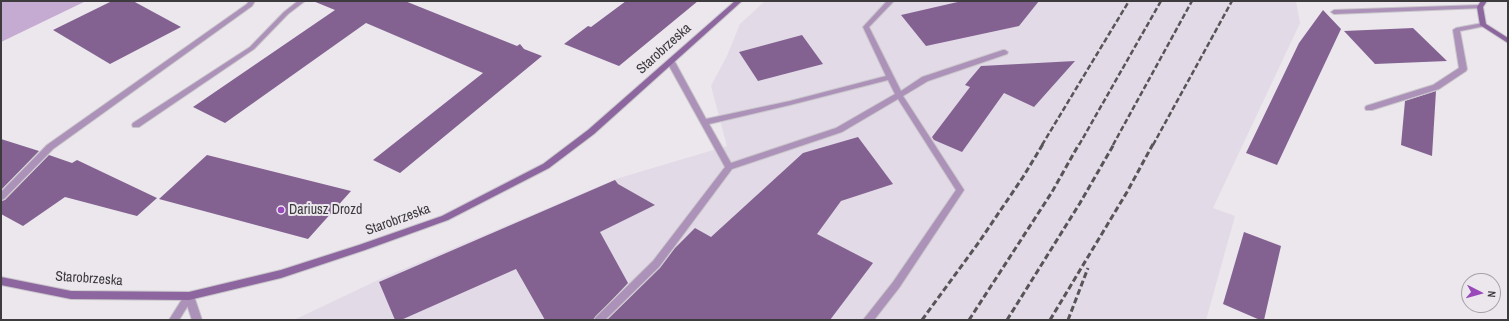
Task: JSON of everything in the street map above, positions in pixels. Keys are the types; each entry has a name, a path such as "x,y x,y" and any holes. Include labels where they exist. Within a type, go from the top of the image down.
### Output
{"street":[{"path":"1,197 50,147 250,6 252,1"},
{"path":"136,125 252,48 286,13 302,1"},
{"name":"Starobrzeska","path":"1,281 71,295 189,296 281,274 362,248 445,218 546,166 591,132 739,1"},
{"path":"868,320 896,285 960,190 899,95 866,27 891,1"},
{"path":"1334,12 1482,4 1483,25"},
{"path":"1369,108 1436,87 1463,70 1456,30 1483,25 1508,41"},
{"path":"599,320 656,264 729,167 839,130 925,79 1006,52"},
{"path":"671,62 729,167"},
{"path":"705,122 790,103 891,77"},
{"path":"174,320 189,296"},
{"path":"189,296 197,320"}],"shaded area":[{"path":"1,1 86,1 1,42"},
{"path":"765,1 1296,1 1300,23 1213,208 1235,216 1206,320 294,320 378,280 616,179 727,146 711,86 727,56 740,24"}],"building":[{"path":"112,1 133,1 181,27 110,64 53,30"},
{"path":"313,1 405,1 517,46 520,44 524,49 542,56 400,173 373,160 483,73 366,23 225,123 193,107 335,10"},
{"path":"626,1 698,1 619,66 564,44 588,26 591,27"},
{"path":"962,1 1039,1 1019,26 926,46 901,15"},
{"path":"1323,10 1341,29 1277,165 1246,153 1299,43"},
{"path":"1413,28 1447,61 1375,64 1344,31"},
{"path":"802,35 823,64 758,81 739,52"},
{"path":"1075,61 1034,107 1004,93 962,152 934,140 932,137 970,87 965,85 981,66"},
{"path":"1436,91 1432,156 1401,145 1405,101"},
{"path":"858,137 893,184 841,201 817,234 873,263 830,320 607,320 660,268 675,248 695,228 711,237 803,153"},
{"path":"1,139 39,151 1,190"},
{"path":"49,155 72,163 77,160 157,198 137,216 65,197 23,226 1,214 1,201 5,200"},
{"path":"207,155 351,191 308,239 159,199"},
{"path":"615,180 618,184 655,205 600,232 628,283 593,320 545,320 516,269 401,320 395,320 379,282"},
{"path":"1244,232 1281,246 1264,320 1260,320 1223,304"}],"railway":[{"path":"1042,145 1129,1"},
{"path":"1079,145 1161,1"},
{"path":"1113,145 1192,1"},
{"path":"1153,145 1232,1"},
{"path":"922,320 979,242 1023,177 1043,144"},
{"path":"969,320 1052,192 1079,144"},
{"path":"1007,320 1080,203 1114,144"},
{"path":"1050,320 1127,192 1153,144"},
{"path":"1068,320 1088,268"}],"place":[{"name":"Dariusz Drozd","path":"281,210"}]}
